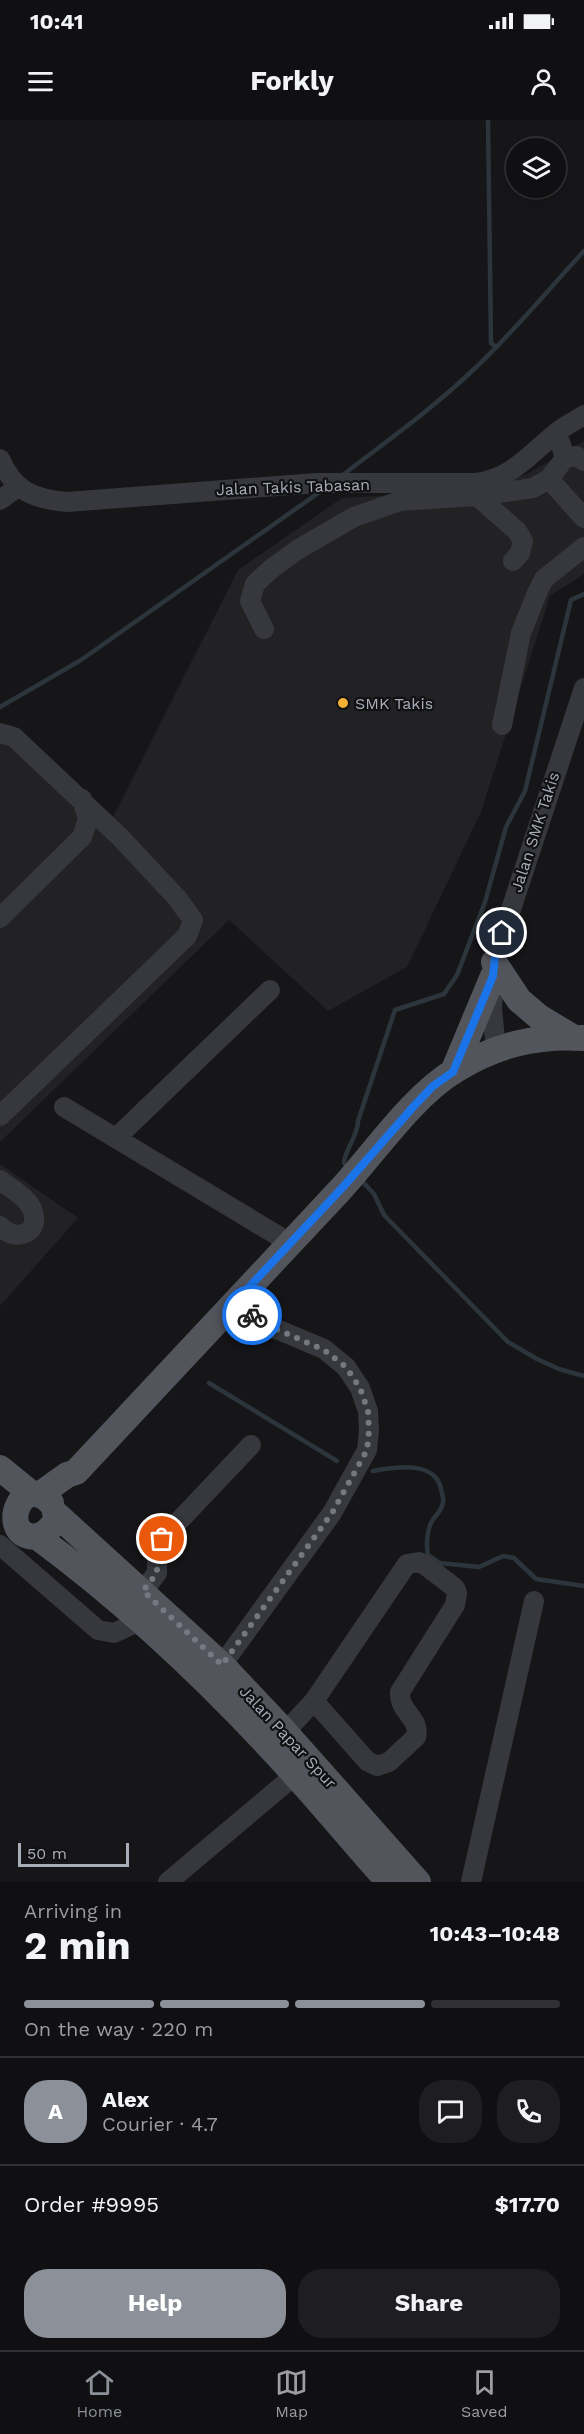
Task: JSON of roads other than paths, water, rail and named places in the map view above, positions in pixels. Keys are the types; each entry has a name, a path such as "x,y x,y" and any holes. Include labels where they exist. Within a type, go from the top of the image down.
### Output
{"main road":[{"path":"453,1072 494,969 519,1000 539,1017 579,1038"},
{"path":"117,1585 36,1536 23,1534 6,1511 13,1510 20,1499 45,1503 75,1481 76,1472 343,1187 433,1086 453,1072 496,1049 533,1039 579,1038"},
{"path":"0,1468 45,1503 117,1585"},
{"path":"36,1536 48,1531 52,1526 45,1503"},
{"name":"Jalan Papar Spur","path":"117,1585 143,1591 222,1665 285,1732 418,1882"},
{"name":"Jalan Papar Spur","path":"117,1585 140,1621 203,1678 295,1775 385,1880"}],"street":[{"name":"Jalan Takis Tabasan","path":"18,487 50,501 67,501 317,483 444,484 489,481 528,460 557,432 584,415"},
{"path":"264,629 250,601 255,584 297,550 354,517 391,504 533,488 549,479 574,459 564,450 557,432"},
{"path":"0,459 7,475 18,487 0,500"},
{"path":"549,479 584,518"},
{"path":"477,496 517,531 523,541 520,553 513,561"},
{"path":"502,725 521,633 537,592 544,579 584,547"},
{"name":"Jalan SMK Takis","path":"496,1049 492,1009 494,969 505,922 584,688"},
{"path":"0,733 14,737 82,799 120,837 193,920 190,932 0,1116"},
{"path":"0,918 82,837 88,819 82,799"},
{"path":"82,837 101,832 120,837"},
{"path":"117,1138 270,990"},
{"path":"64,1107 290,1243"},
{"path":"0,1180 32,1207 34,1219 30,1231 24,1235 14,1235 0,1226"},
{"path":"222,1665 332,1513 367,1450 369,1431 368,1411 360,1388 346,1367 324,1350 274,1328 236,1301"},
{"path":"143,1591 157,1573 157,1546 162,1539 251,1445"},
{"path":"0,1545 98,1630 114,1633 140,1621"},
{"path":"285,1732 314,1701 407,1564 419,1562 455,1588 457,1593 455,1605 400,1692 400,1702 417,1725 416,1737 388,1762 377,1766 367,1761 314,1701"},
{"path":"471,1882 534,1601"},
{"path":"168,1882 295,1775"}],"waterway":[{"path":"488,120 491,343 496,347"},
{"path":"340,477 424,413 472,371 584,251"},
{"path":"0,707 81,660 324,489"},
{"path":"349,1168 344,1163 345,1158 356,1132 395,1010 444,994 457,975 485,902 506,827 525,791 571,600 584,594"},
{"path":"361,1180 374,1194 384,1215 508,1342 559,1369 584,1376"},
{"path":"209,1383 337,1461"},
{"path":"373,1471 413,1468 431,1473 437,1480 443,1503 430,1526 427,1547 428,1555 440,1563 479,1567 503,1556 514,1558 536,1579 584,1586"}],"place":[{"name":"SMK Takis","path":"343,703"}]}
